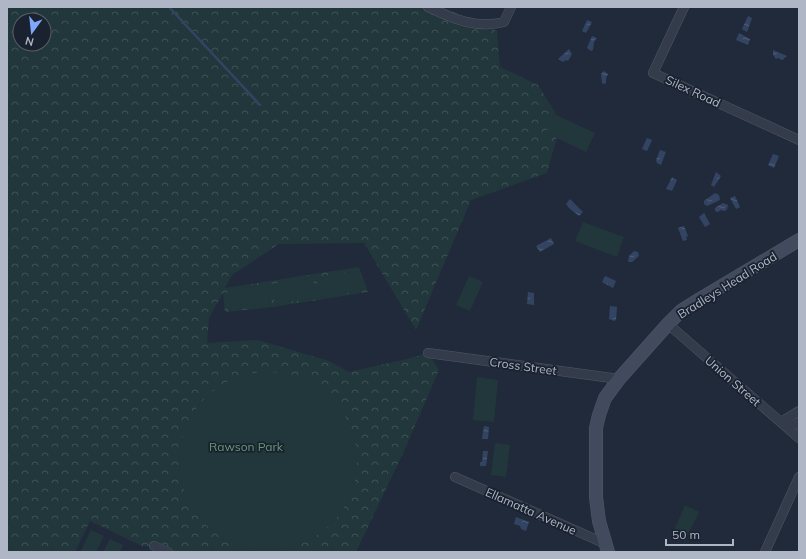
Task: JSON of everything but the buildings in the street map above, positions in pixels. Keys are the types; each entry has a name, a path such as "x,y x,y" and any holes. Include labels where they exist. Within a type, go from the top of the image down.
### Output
{"main road":[{"name":"Bradleys Head Road","path":"607,548 599,521 596,497 596,428 603,403 609,392 668,324 690,305 799,240"}],"street":[{"path":"428,7 459,21 491,25 504,22 511,7"},
{"name":"Silex Road","path":"684,7 653,73 799,140"},
{"name":"Union Street","path":"668,324 799,438"},
{"name":"Cross Street","path":"428,353 619,379"},
{"path":"784,425 799,411"},
{"path":"784,425 799,422"},
{"name":"Ellamatta Avenue","path":"455,477 607,548"},
{"path":"765,552 799,477"},
{"path":"154,546 168,552"}],"green space":[{"name":"Rawson Park","path":"7,7 442,7 497,31 500,67 538,85 561,122 547,173 471,200 416,330 364,243 279,244 232,275 225,288 359,267 368,292 273,307 225,312 223,293 209,318 207,343 258,340 329,361 349,372 428,353 439,370 405,449 356,552 168,552 154,546 142,546 90,521 75,552 7,552"},
{"path":"554,114 595,133 586,152 546,133"},
{"path":"583,222 624,237 617,257 575,241"},
{"path":"357,271 360,291 320,297 316,277"},
{"path":"469,276 483,282 470,311 456,305"},
{"path":"313,278 316,298 275,304 272,284"},
{"path":"268,285 270,305 230,310 227,290"},
{"name":"Rawson Park","path":"268,372 285,374 302,379 317,387 331,398 342,412 350,427 355,444 357,461 355,478 350,495 342,510 331,524 317,535 302,543 285,548 268,550 251,548 234,543 219,535 205,524 194,510 186,495 181,478 179,461 181,444 186,427 194,412 205,398 219,387 234,379 251,374"},
{"path":"477,377 498,380 494,422 473,420"},
{"path":"495,443 510,445 506,477 491,475"},
{"path":"685,505 699,512 685,541 672,535"},
{"path":"91,530 104,536 96,552 80,552"},
{"path":"110,539 123,545 120,552 103,552"}],"water":[{"path":"748,16 752,18 747,32 742,29"},
{"path":"587,20 592,22 586,33 582,31"},
{"path":"739,33 750,39 748,45 736,40"},
{"path":"592,36 597,38 594,42 593,50 591,51 587,48"},
{"path":"569,49 572,54 568,61 566,60 563,62 558,59"},
{"path":"773,50 787,56 782,60 778,58 776,59 773,55"},
{"path":"604,71 608,74 606,83 604,84 602,83 601,74"},
{"path":"647,138 652,140 647,151 642,149"},
{"path":"660,150 666,152 661,165 657,163 656,160"},
{"path":"773,154 779,156 774,168 768,165"},
{"path":"716,172 721,176 714,187 711,185"},
{"path":"672,177 677,180 672,191 666,189"},
{"path":"715,193 719,195 720,200 707,206 704,204 704,201"},
{"path":"735,196 740,207 736,209 730,198"},
{"path":"570,199 583,212 579,216 566,204"},
{"path":"723,203 728,205 725,211 715,211 715,208"},
{"path":"704,213 710,224 705,227 699,217"},
{"path":"684,226 688,236 686,237 687,240 683,241 678,228"},
{"path":"551,238 554,244 540,252 536,246"},
{"path":"634,251 638,252 639,256 632,262 628,262 629,256"},
{"path":"605,276 616,281 613,288 602,282"},
{"path":"528,292 534,293 534,305 527,304"},
{"path":"610,306 617,307 616,320 614,321 609,319"},
{"path":"484,426 489,427 488,439 482,439"},
{"path":"483,451 488,451 486,466 480,466 480,462 482,462"},
{"path":"516,517 529,522 526,531 521,529 520,526 514,524"}],"waterway":[{"path":"169,7 260,105"}]}
